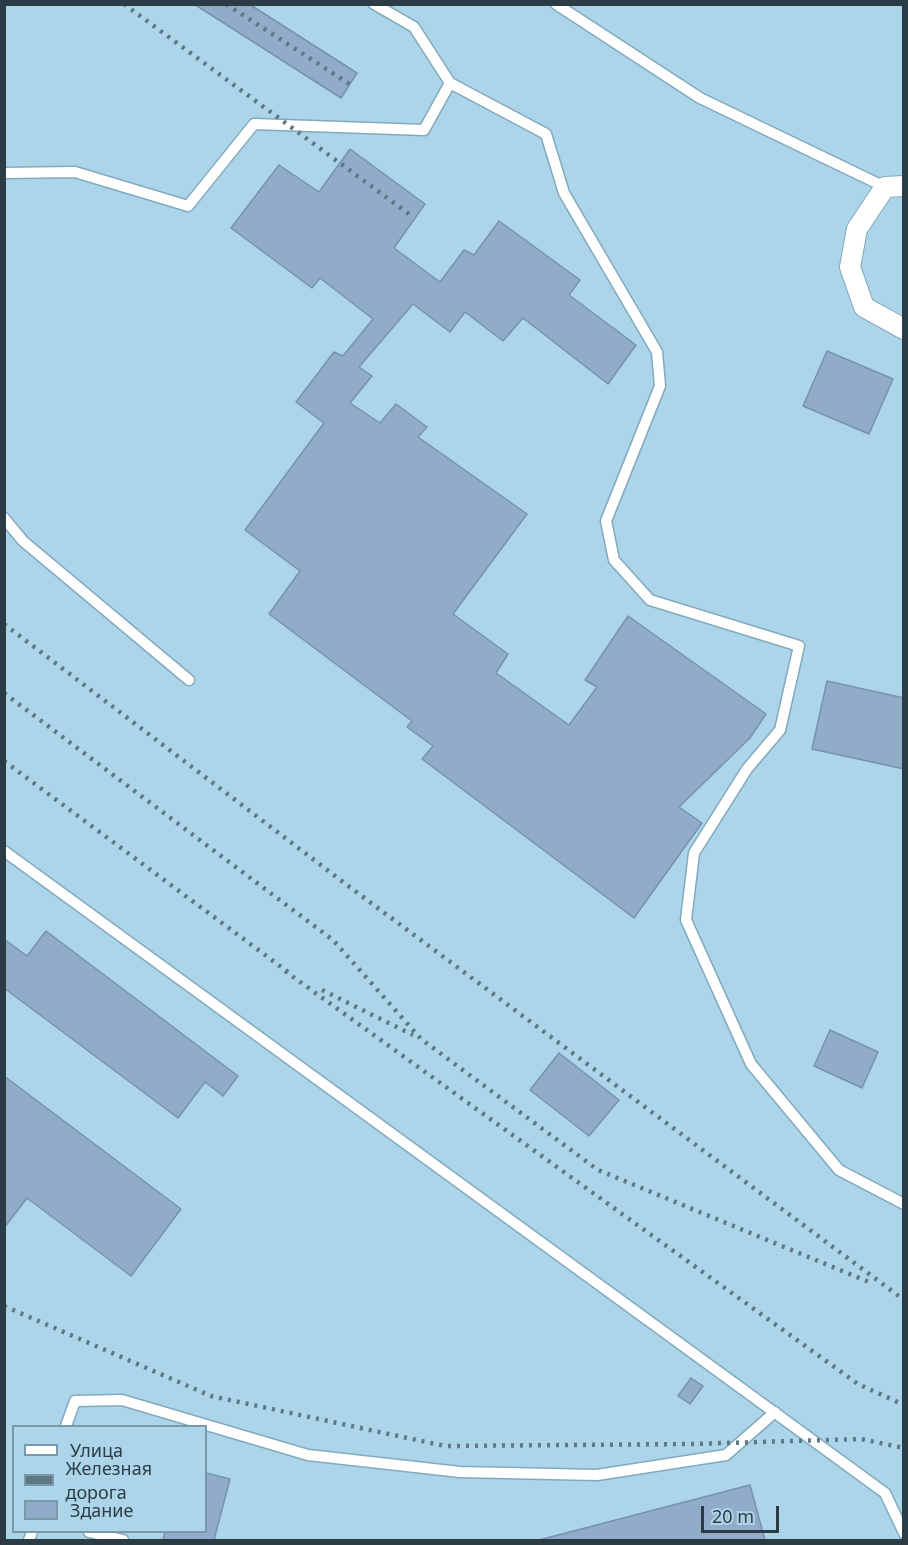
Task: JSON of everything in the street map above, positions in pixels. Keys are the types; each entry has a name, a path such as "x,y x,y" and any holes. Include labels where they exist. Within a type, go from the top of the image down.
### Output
{"street":[{"path":"894,187 857,229 850,267 864,307 903,329"}],"lane":[{"path":"374,4 414,27 450,83 546,134 564,193 657,352 660,386 606,521 614,560 650,600 799,646 780,730 747,769 694,853 686,920 751,1064 839,1170 903,1204"},
{"path":"556,4 700,98 894,187"},
{"path":"4,172 75,171 188,206 254,124 424,130 450,83"},
{"path":"4,518 23,541 189,680"},
{"path":"4,851 885,1493 903,1533"},
{"path":"66,1425 75,1401 122,1400 207,1425"},
{"path":"207,1425 308,1455 460,1472 597,1475 726,1455 775,1412"},
{"path":"93,1533 123,1540"}],"building":[{"path":"194,4 249,4 357,73 341,98"},
{"path":"350,149 425,204 394,248 440,282 464,250 474,255 499,221 580,280 569,295 636,345 608,384 523,318 503,341 465,312 450,332 413,304 359,367 372,376 350,403 380,423 396,404 427,427 418,437 527,514 453,614 508,654 496,673 569,725 597,687 585,680 628,616 766,714 750,738 679,807 702,823 634,918 422,759 433,746 407,727 412,721 269,614 300,571 245,530 324,423 296,402 334,352 343,356 373,319 320,278 312,288 231,228 279,165 319,192"},
{"path":"827,351 893,379 869,434 803,406"},
{"path":"827,681 904,698 904,769 812,749"},
{"path":"46,931 238,1076 223,1096 205,1082 178,1118 4,988 4,939 27,956"},
{"path":"830,1030 878,1052 862,1088 814,1066"},
{"path":"559,1053 619,1100 589,1136 530,1090"},
{"path":"4,1076 181,1209 131,1276 27,1198 4,1228"},
{"path":"691,1378 703,1386 690,1404 678,1396"},
{"path":"207,1473 230,1479 214,1540 163,1540 165,1533 207,1533"},
{"path":"750,1485 765,1540 539,1540"}],"railway":[{"path":"124,4 409,214"},
{"path":"226,4 354,87"},
{"path":"4,624 347,885 904,1300"},
{"path":"4,693 333,940 421,1039 598,1170 869,1282"},
{"path":"4,761 292,975"},
{"path":"285,971 858,1384 904,1405"},
{"path":"322,990 413,1035"},
{"path":"4,1306 211,1396 445,1446 691,1444 861,1439 904,1448"}]}
